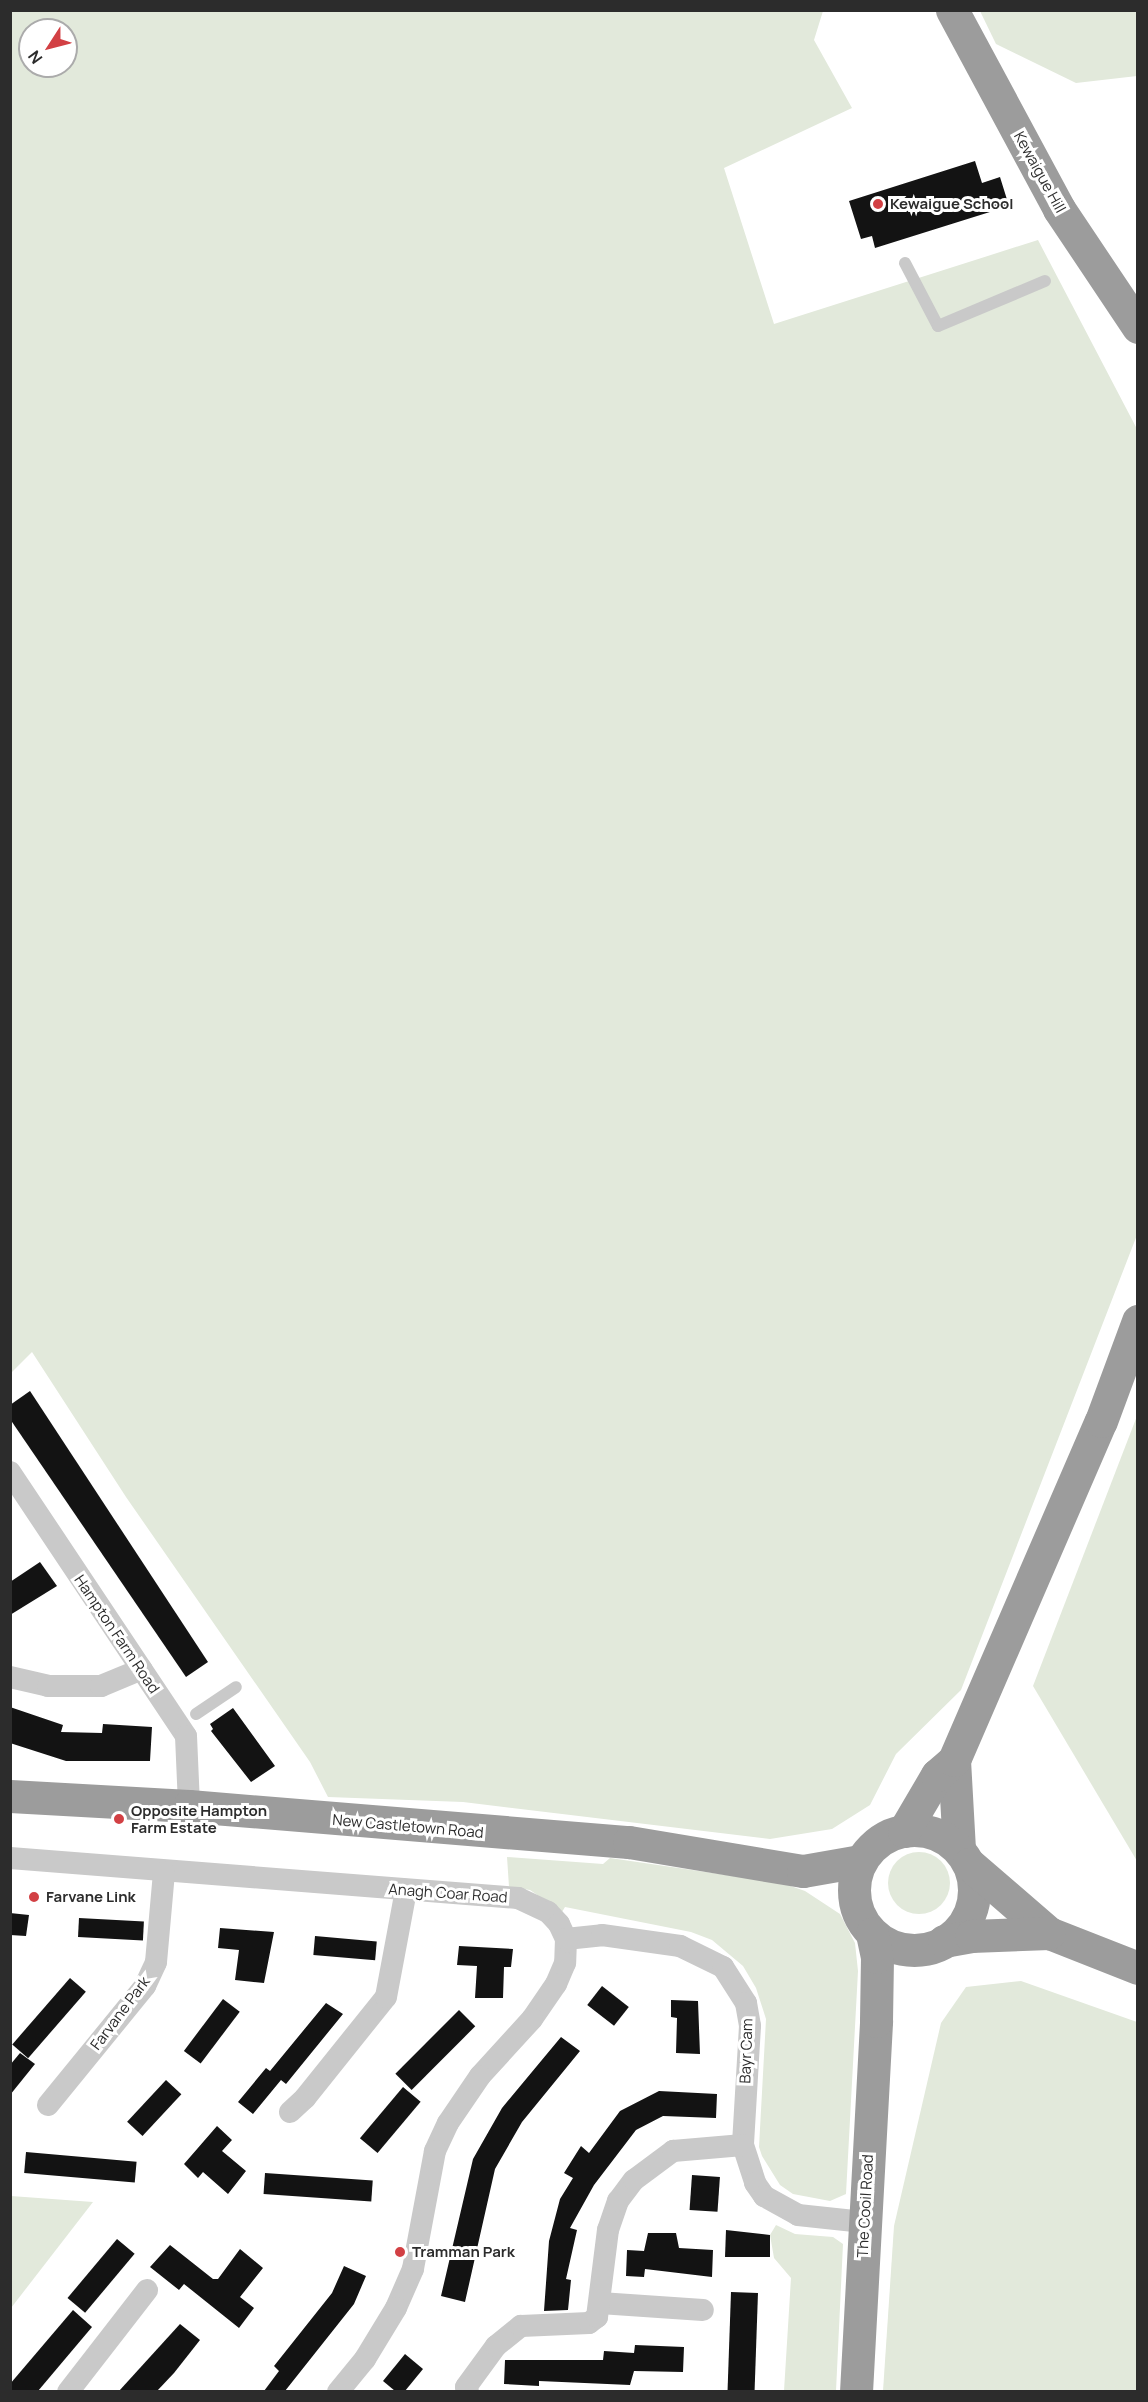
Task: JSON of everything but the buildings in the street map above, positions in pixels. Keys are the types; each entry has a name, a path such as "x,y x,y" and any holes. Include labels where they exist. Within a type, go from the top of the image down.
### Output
{"highway":[{"name":"Kewaigue Hill","path":"952,10 1059,209 1137,327"},
{"path":"904,1831 937,1775 954,1760 1101,1421 1137,1321"},
{"path":"933,1946 957,1931 972,1902 975,1887 964,1857 954,1760"},
{"name":"New Castletown Road","path":"10,1796 189,1806 629,1842 803,1871"},
{"path":"864,1922 853,1884 860,1861 879,1840 904,1831 936,1834 1048,1933 1137,1968"},
{"path":"803,1871 860,1861"},
{"path":"803,1871 898,1948 933,1946 971,1936 1048,1933"},
{"name":"The Cooil Road","path":"856,2391 876,2021 877,1957 864,1922"},
{"name":"The Cooil Road","path":"876,2021 905,1967 933,1946"}],"street":[{"name":"Hampton Farm Road","path":"10,1472 18,1502 142,1669 187,1720 189,1806"},
{"path":"10,1677 48,1686 101,1686 142,1669"},
{"name":"Anagh Coar Road","path":"10,1858 164,1872 518,1898 549,1912 566,1939"},
{"name":"Farvane Park","path":"48,2105 145,1986 156,1962 164,1872"},
{"path":"303,2108 386,1997 406,1890"},
{"name":"Bayr Cam","path":"566,1939 602,1935 681,1946 723,1967 746,2003 750,2026 743,2145 755,2183 764,2196 785,2210 810,2217 864,2222"},
{"path":"338,2391 364,2359 396,2308 413,2269 435,2151 448,2123 480,2076 532,2019 556,1984 565,1963 566,1939"},
{"path":"468,2391 466,2387 496,2346 521,2326 589,2323 597,2317 600,2303 600,2272 608,2230 618,2201 633,2180 673,2151 743,2145"},
{"path":"68,2391 147,2290"},
{"path":"600,2303 703,2310"}],"lane":[{"path":"905,263 938,326 1045,281"},
{"path":"187,1720 236,1687"}],"shaded area":[{"path":"11,11 823,11 814,40 852,108 724,168 774,324 1038,240 1137,429 1137,1235 961,1690 896,1754 870,1805 832,1829 770,1839 463,1802 328,1797 310,1762 126,1497 32,1352 11,1373"},
{"path":"980,11 1137,11 1137,76 1076,83 996,44"},
{"path":"1137,1416 1138,1861 1033,1686"},
{"path":"919,1852 931,1854 941,1861 948,1871 950,1883 948,1895 941,1905 931,1912 919,1914 907,1912 897,1905 890,1895 888,1883 890,1871 897,1861 907,1854"},
{"path":"507,1857 603,1864 610,1858 782,1883 805,1891 840,1914 855,1943 858,1971 846,2194 830,2201 793,2194 780,2185 762,2156 759,2147 766,2019 756,1988 743,1966 712,1940 691,1932 565,1907 562,1912 530,1890 509,1887"},
{"path":"1021,1981 1137,2022 1137,2391 883,2391 894,2226 941,2023 966,1987"},
{"path":"10,2196 93,2202 11,2308"},
{"path":"776,2225 795,2234 833,2237 843,2244 836,2391 784,2391 791,2278 774,2258 770,2235"}],"place":[{"name":"Kewaigue School","path":"878,204"},
{"name":"Opposite Hampton Farm Estate","path":"119,1819"},
{"name":"Farvane Link","path":"34,1897"},
{"name":"Tramman Park","path":"400,2252"}]}
